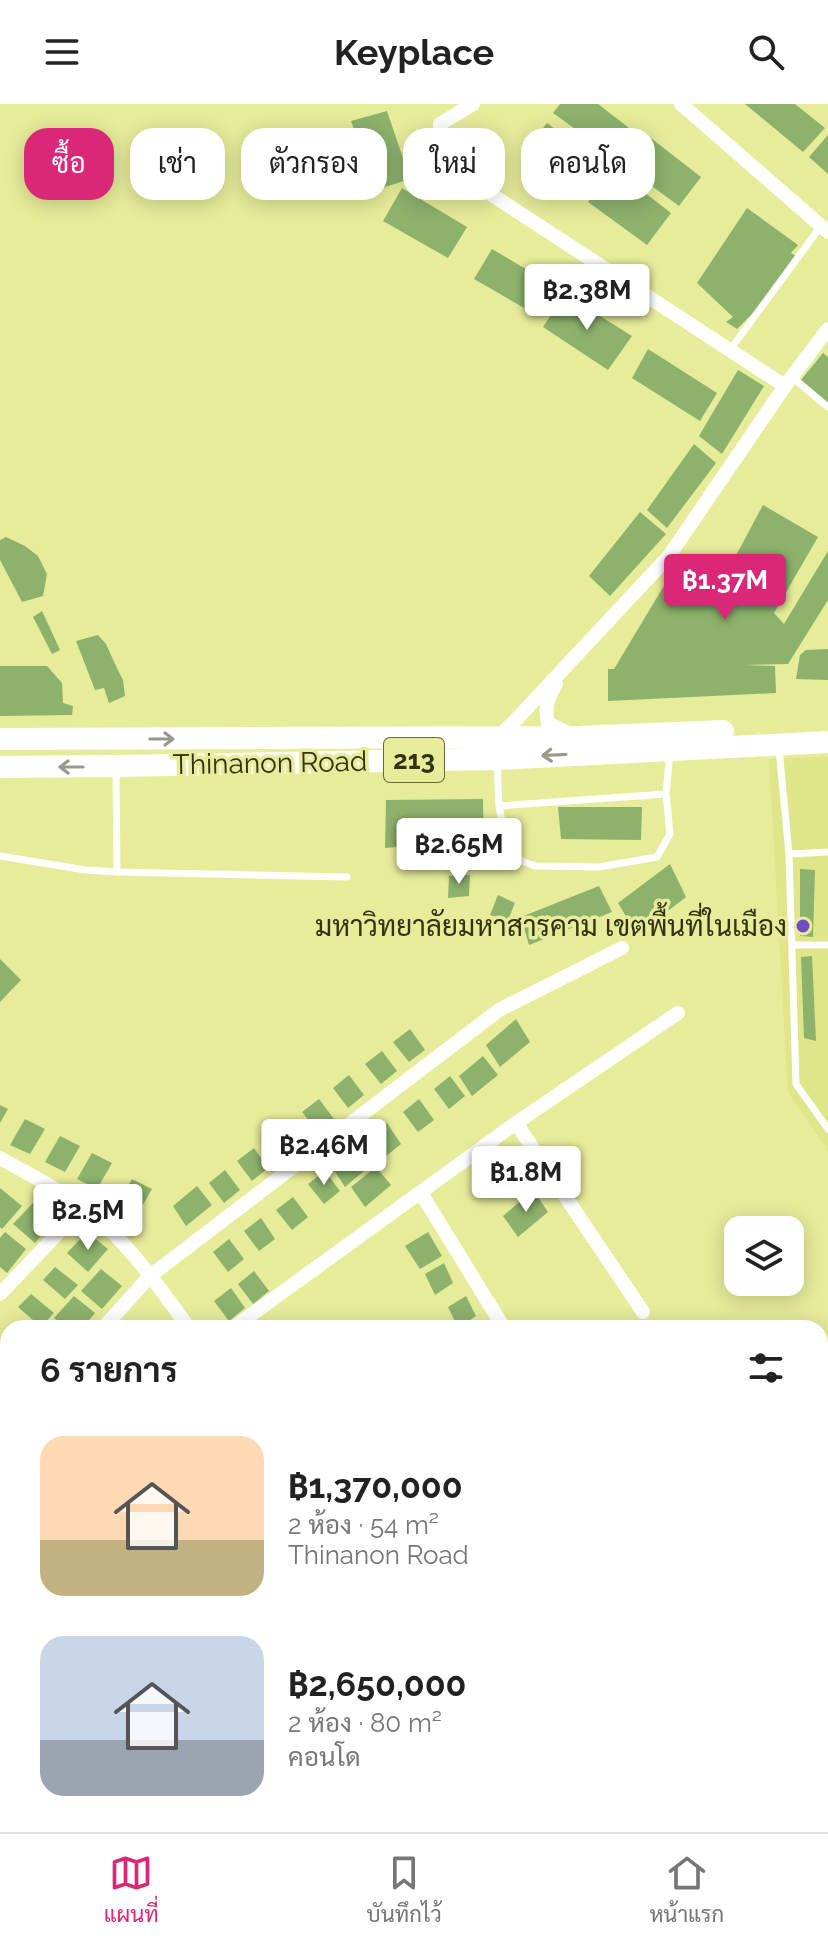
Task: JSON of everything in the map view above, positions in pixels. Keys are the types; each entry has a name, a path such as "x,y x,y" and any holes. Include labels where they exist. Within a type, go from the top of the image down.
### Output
{"main road":[{"name":"Thinanon Road","path":"0,767 116,766 497,748 578,737 828,727"},
{"name":"Thinanon Road","path":"0,739 670,749 828,742"}],"street":[{"path":"473,104 440,124 440,161 730,350 789,382"},
{"path":"681,104 825,229"},
{"path":"497,748 569,663 669,556 828,329"},
{"path":"569,663 551,692 545,710 548,723 578,737"},
{"path":"110,1320 150,1276 499,1010 622,948"},
{"path":"244,1320 516,1123 678,1013"},
{"path":"516,1123 643,1312"},
{"path":"0,1158 83,1207 105,1225 150,1276 183,1320"},
{"path":"421,1193 499,1320"},
{"path":"0,1294 83,1207"}],"lane":[{"path":"730,350 825,229"},
{"path":"789,382 828,407"},
{"path":"779,743 789,854 796,1084 828,1129"},
{"path":"497,748 499,806 509,856 535,866 599,867 657,857 670,834 666,794 670,749"},
{"path":"116,766 117,872"},
{"path":"499,806 666,794"},
{"path":"789,854 828,852"},
{"path":"0,856 117,872 347,877"},
{"path":"792,945 828,945"}],"shaded area":[{"name":"มหาวิทยาลัยมหาสารคาม เขตพื้นที่ในเมือง","path":"828,757 828,1151 788,1092 769,759"}],"building":[{"path":"560,104 598,104 629,128 574,128 553,113"},
{"path":"745,104 795,104 825,128 803,152"},
{"path":"387,111 403,158 403,181 387,186 387,128 354,128 351,121"},
{"path":"828,135 828,174 809,157"},
{"path":"655,141 701,177 679,206 655,188"},
{"path":"402,188 403,200 422,200 467,227 448,258 383,221"},
{"path":"654,200 671,213 647,245 588,202"},
{"path":"747,208 798,245 791,253 796,256 754,312 737,329 726,322 733,317 697,283"},
{"path":"492,249 558,288 538,316 474,279"},
{"path":"565,294 632,336 608,370 543,327"},
{"path":"648,349 717,393 700,421 632,378"},
{"path":"823,353 828,357 828,403 801,380"},
{"path":"738,370 764,386 722,454 699,436"},
{"path":"694,444 716,463 667,528 647,510"},
{"path":"763,505 818,537 774,613 784,624 828,551 828,600 788,664 744,665 775,666 776,693 608,701 608,669 614,669 677,564 719,587"},
{"path":"640,512 666,534 610,596 589,576"},
{"path":"6,537 38,556 47,574 43,596 22,602 0,560 0,540"},
{"path":"42,611 60,650 52,654 33,617"},
{"path":"98,635 106,644 123,680 125,696 109,703 104,688 95,690 76,641"},
{"path":"828,649 828,680 796,679 800,655 806,650"},
{"path":"0,666 47,666 62,683 63,703 73,706 72,715 0,716"},
{"path":"483,799 484,866 431,869 429,844 385,848 386,800"},
{"path":"558,807 642,807 641,840 561,839"},
{"path":"670,864 686,897 637,935 618,903"},
{"path":"800,869 815,870 813,937 800,936"},
{"path":"470,875 469,896 448,898 449,876"},
{"path":"599,886 612,912 529,945 521,917"},
{"path":"498,895 515,903 508,920 490,915"},
{"path":"812,956 816,1041 804,1038 801,957"},
{"path":"0,959 21,980 0,1002"},
{"path":"516,1019 530,1042 500,1067 486,1045"},
{"path":"410,1029 425,1050 409,1062 393,1042"},
{"path":"382,1051 397,1071 381,1084 365,1064"},
{"path":"483,1056 498,1075 472,1096 459,1076"},
{"path":"349,1075 364,1095 348,1108 333,1088"},
{"path":"450,1076 465,1096 449,1109 434,1089"},
{"path":"319,1099 334,1119 318,1132 302,1112"},
{"path":"419,1099 434,1120 418,1132 403,1112"},
{"path":"0,1105 8,1109 0,1123"},
{"path":"25,1119 45,1129 30,1154 10,1145"},
{"path":"289,1123 304,1144 287,1156 272,1136"},
{"path":"387,1123 401,1144 385,1157 370,1137"},
{"path":"60,1136 80,1146 65,1172 45,1162"},
{"path":"357,1147 371,1165 345,1187 332,1167"},
{"path":"254,1148 268,1168 252,1181 237,1161"},
{"path":"92,1153 112,1163 97,1189 77,1179"},
{"path":"376,1167 391,1185 365,1207 351,1187"},
{"path":"225,1170 240,1190 224,1203 209,1183"},
{"path":"325,1171 340,1191 324,1204 308,1184"},
{"path":"132,1179 152,1189 137,1215 117,1205"},
{"path":"197,1186 212,1205 186,1226 173,1206"},
{"path":"0,1188 22,1206 2,1229 0,1227"},
{"path":"533,1190 548,1212 518,1237 503,1216"},
{"path":"293,1197 308,1217 292,1230 276,1210"},
{"path":"33,1203 54,1220 35,1243 13,1224"},
{"path":"261,1218 275,1239 259,1251 244,1231"},
{"path":"5,1232 26,1249 7,1273 0,1267 0,1238"},
{"path":"87,1232 108,1249 88,1272 67,1253"},
{"path":"428,1232 442,1256 420,1269 405,1246"},
{"path":"229,1239 244,1259 228,1272 213,1252"},
{"path":"444,1263 453,1283 435,1295 425,1274"},
{"path":"55,1267 78,1285 65,1299 43,1280"},
{"path":"101,1269 122,1286 102,1309 81,1291"},
{"path":"254,1271 269,1291 253,1304 238,1284"},
{"path":"231,1288 245,1308 228,1320 214,1301"},
{"path":"31,1294 54,1313 48,1320 33,1320 18,1307"},
{"path":"74,1296 95,1313 89,1320 54,1318"},
{"path":"466,1296 476,1316 470,1320 454,1320 448,1307"}],"place":[{"name":"มหาวิทยาลัยมหาสารคาม เขตพื้นที่ในเมือง","path":"803,926"}]}
